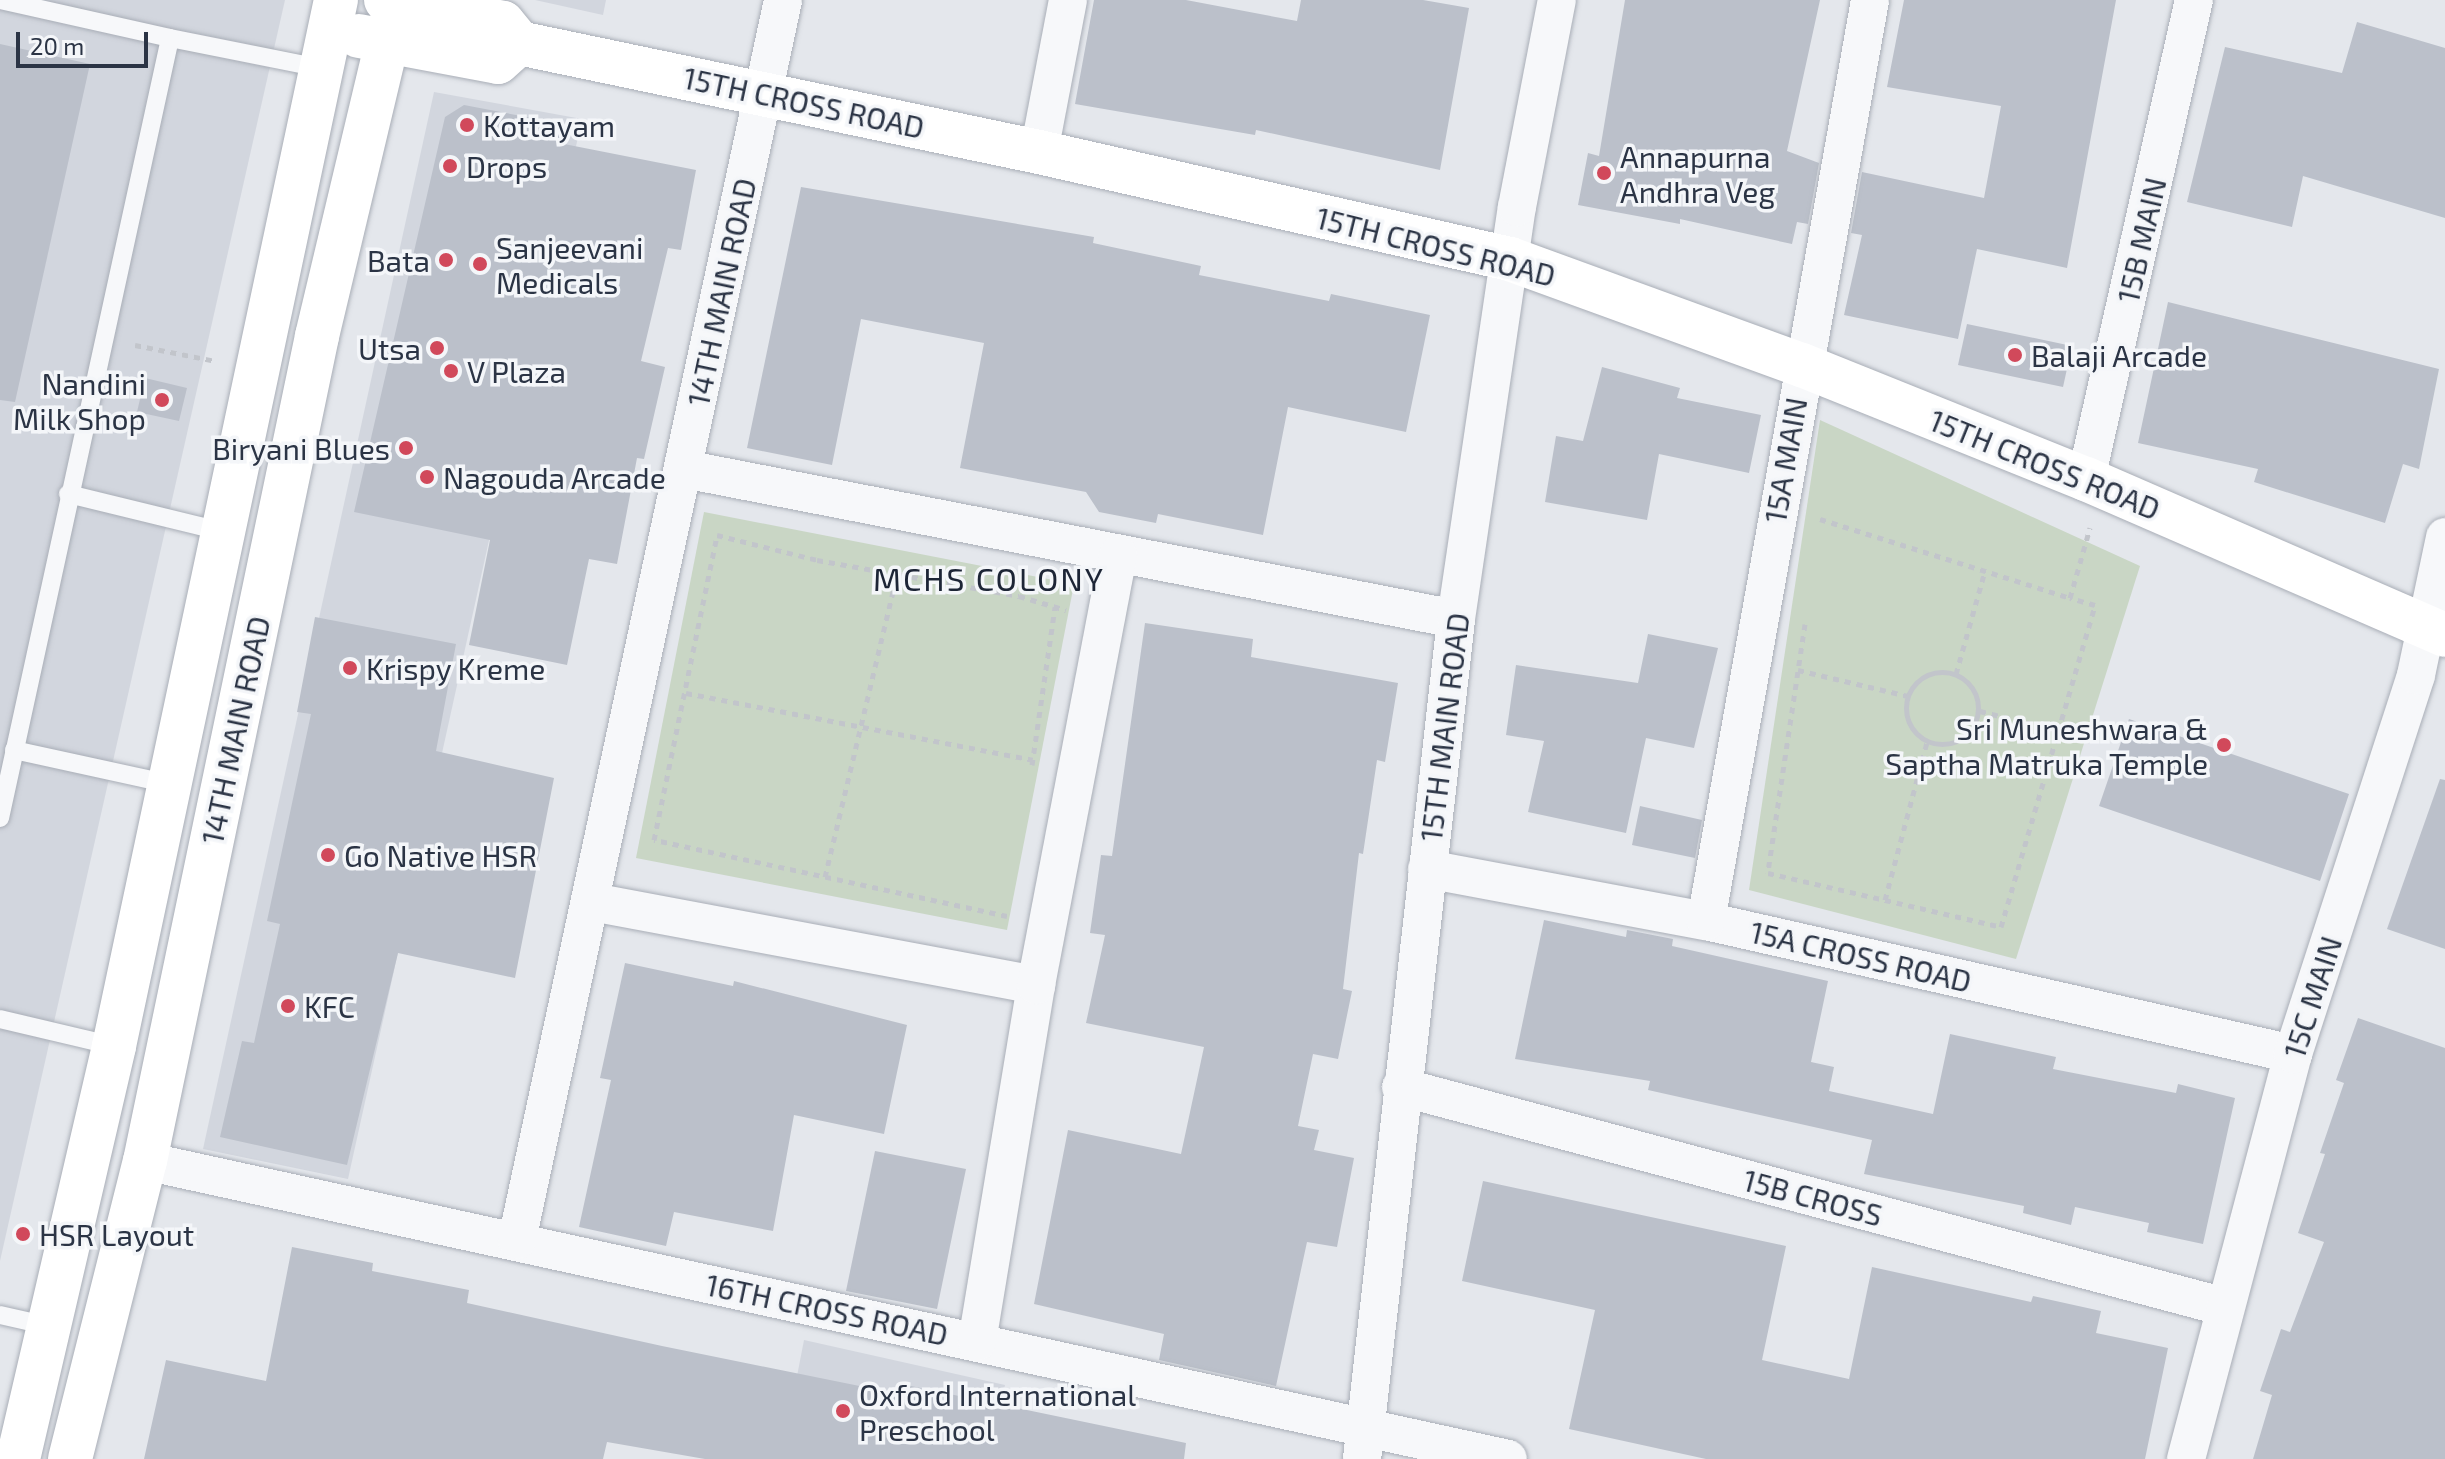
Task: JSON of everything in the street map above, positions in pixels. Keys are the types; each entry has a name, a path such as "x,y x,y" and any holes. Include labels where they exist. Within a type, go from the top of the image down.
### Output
{"main road":[{"name":"15TH CROSS ROAD","path":"328,33 392,11 498,62 519,43 1039,152 1510,259 1802,365 2086,479 2435,631"},
{"name":"14TH MAIN ROAD","path":"70,1459 145,1161 314,351 392,11"},
{"name":"14TH MAIN ROAD","path":"18,1459 114,1046 220,531 328,33"}],"street":[{"name":"14TH MAIN ROAD","path":"517,1240 592,902 783,0"},
{"path":"1039,152 1068,0"},
{"name":"15TH MAIN ROAD","path":"1364,1444 1401,1087 1456,619 1510,259 1557,0"},
{"name":"15A MAIN","path":"1706,921 1802,365 1870,0"},
{"name":"15B MAIN","path":"2086,479 2194,0"},
{"path":"684,469 1456,619"},
{"name":"15C MAIN","path":"2186,1459 2293,1054 2416,675 2435,631 2445,537"},
{"path":"977,1342 1036,985 1118,555"},
{"name":"15A CROSS ROAD","path":"1427,869 1706,921 2293,1054"},
{"path":"592,902 1036,985"},
{"name":"15B CROSS","path":"1401,1087 2225,1307"},
{"name":"16TH CROSS ROAD","path":"145,1161 977,1342 1364,1444 1508,1459"}],"lane":[{"path":"0,0 170,38 328,33"},
{"path":"0,818 68,494 170,38"},
{"path":"68,494 220,531"},
{"path":"14,750 170,784"},
{"path":"0,1019 114,1046"},
{"path":"0,1315 49,1326"}],"path":[{"path":"103,338 217,361"},
{"path":"1807,610 1768,873 2001,927 2095,605 1820,519 1818,534"},
{"path":"2070,598 2091,527"},
{"path":"1010,903 1008,916 654,840 717,535 1055,607 1031,775"},
{"path":"1956,674 1985,571"},
{"path":"825,877 897,574"},
{"path":"1798,670 1908,696"},
{"path":"1934,672 1956,674 1972,686 1980,711 1968,734 1956,743 1927,742 1908,721 1908,696 1920,679 1934,672"},
{"path":"686,693 862,724 1033,760"},
{"path":"1980,711 2059,731"},
{"path":"1885,900 1927,742"}],"shaded area":[{"path":"0,0 285,0 0,1261"},
{"path":"535,0 606,0 603,15"},
{"path":"434,92 582,119 348,1179 203,1149"},
{"path":"804,1340 1005,1385 989,1459 781,1459"}],"green space":[{"path":"1820,420 2140,566 2016,959 1749,890"},
{"path":"704,512 1074,584 1007,930 636,858"}],"building":[{"path":"1094,0 1186,0 1297,21 1301,0 1423,0 1469,8 1440,170 1256,130 1255,135 1075,104"},
{"path":"1625,0 1820,0 1787,151 1819,163 1808,224 1797,222 1792,244 1680,219 1680,224 1578,205 1588,153 1599,156"},
{"path":"1904,0 2116,0 2067,268 1977,249 1958,339 1844,315 1862,235 1851,233 1862,172 1984,198 2001,106 1887,87"},
{"path":"2357,22 2445,48 2445,218 2303,176 2292,227 2187,202 2225,47 2342,73"},
{"path":"0,44 90,64 15,402 0,400"},
{"path":"464,105 568,125 564,144 696,170 681,250 668,248 641,361 665,367 644,459 637,458 617,564 589,559 567,665 469,645 490,540 354,512 445,117"},
{"path":"801,187 1094,237 1093,243 1201,266 1199,275 1329,301 1331,294 1430,315 1406,432 1288,407 1263,535 1158,514 1156,523 1099,512 1086,492 960,468 984,343 861,319 832,465 747,448"},
{"path":"2168,302 2439,369 2419,469 2403,464 2385,523 2254,482 2258,469 2138,443"},
{"name":"Balaji Arcade","path":"1967,324 2072,346 2063,387 1958,365"},
{"path":"1602,367 1680,388 1677,398 1761,415 1749,473 1659,454 1647,520 1545,502 1556,436 1583,441"},
{"name":"Nandini Milk Shop","path":"145,378 187,388 179,421 137,412"},
{"path":"315,617 456,644 436,751 554,778 515,978 398,953 347,1165 220,1137 242,1041 254,1043 280,924 267,921 311,714 297,712"},
{"path":"1145,623 1253,639 1251,657 1398,683 1385,762 1377,760 1363,854 1359,853 1343,989 1352,991 1338,1059 1313,1054 1298,1126 1319,1130 1314,1150 1354,1158 1337,1247 1307,1242 1276,1386 1159,1360 1164,1334 1034,1304 1068,1130 1181,1154 1204,1047 1086,1023 1105,935 1090,933 1101,855 1112,856"},
{"path":"1648,634 1718,648 1694,748 1646,738 1626,833 1528,812 1544,741 1506,735 1516,665 1638,683"},
{"path":"2129,719 2349,794 2320,881 2099,806"},
{"path":"2440,779 2445,780 2445,949 2387,929"},
{"path":"1640,806 1702,820 1695,858 1632,845"},
{"path":"1544,920 1626,937 1627,930 1673,939 1672,946 1828,981 1811,1062 1834,1067 1829,1091 1933,1114 1950,1034 2056,1057 2053,1069 2176,1093 2178,1084 2235,1098 2203,1244 2147,1232 2149,1223 2075,1207 2071,1225 2023,1213 2024,1206 1864,1174 1872,1140 1648,1090 1650,1081 1515,1059"},
{"path":"625,963 733,986 734,981 907,1025 884,1134 794,1115 773,1231 674,1212 666,1246 579,1227 611,1080 600,1078"},
{"path":"2358,1018 2445,1048 2445,1459 2253,1459 2272,1395 2260,1391 2281,1329 2290,1332 2324,1242 2298,1233 2325,1154 2320,1153 2344,1083 2336,1080"},
{"path":"875,1151 966,1169 937,1309 846,1291"},
{"path":"1483,1181 1786,1246 1762,1360 1849,1379 1872,1267 2031,1302 2033,1296 2101,1311 2096,1333 2168,1348 2145,1459 1706,1459 1569,1429 1595,1310 1462,1281"},
{"path":"292,1247 373,1263 372,1271 469,1290 467,1303 662,1346 904,1395 906,1385 1186,1443 1184,1459 705,1459 607,1442 603,1459 144,1459 166,1360 266,1381"}],"place":[{"name":"Kottayam","path":"467,125"},
{"name":"Drops","path":"450,166"},
{"name":"Annapurna Andhra Veg","path":"1604,173"},
{"name":"Bata","path":"446,260"},
{"name":"Sanjeevani Medicals","path":"480,264"},
{"name":"Utsa","path":"437,348"},
{"name":"Balaji Arcade","path":"2015,355"},
{"name":"V Plaza","path":"451,371"},
{"name":"Nandini Milk Shop","path":"162,400"},
{"name":"Biryani Blues","path":"406,448"},
{"name":"Nagouda Arcade","path":"427,477"},
{"name":"Krispy Kreme","path":"350,668"},
{"name":"Sri Muneshwara & Saptha Matruka Temple","path":"2224,745"},
{"name":"Go Native HSR","path":"328,855"},
{"name":"KFC","path":"288,1006"},
{"name":"HSR Layout","path":"23,1234"},
{"name":"Oxford International Preschool","path":"843,1411"}],"district":[{"name":"MCHS COLONY","path":"989,578"}]}
